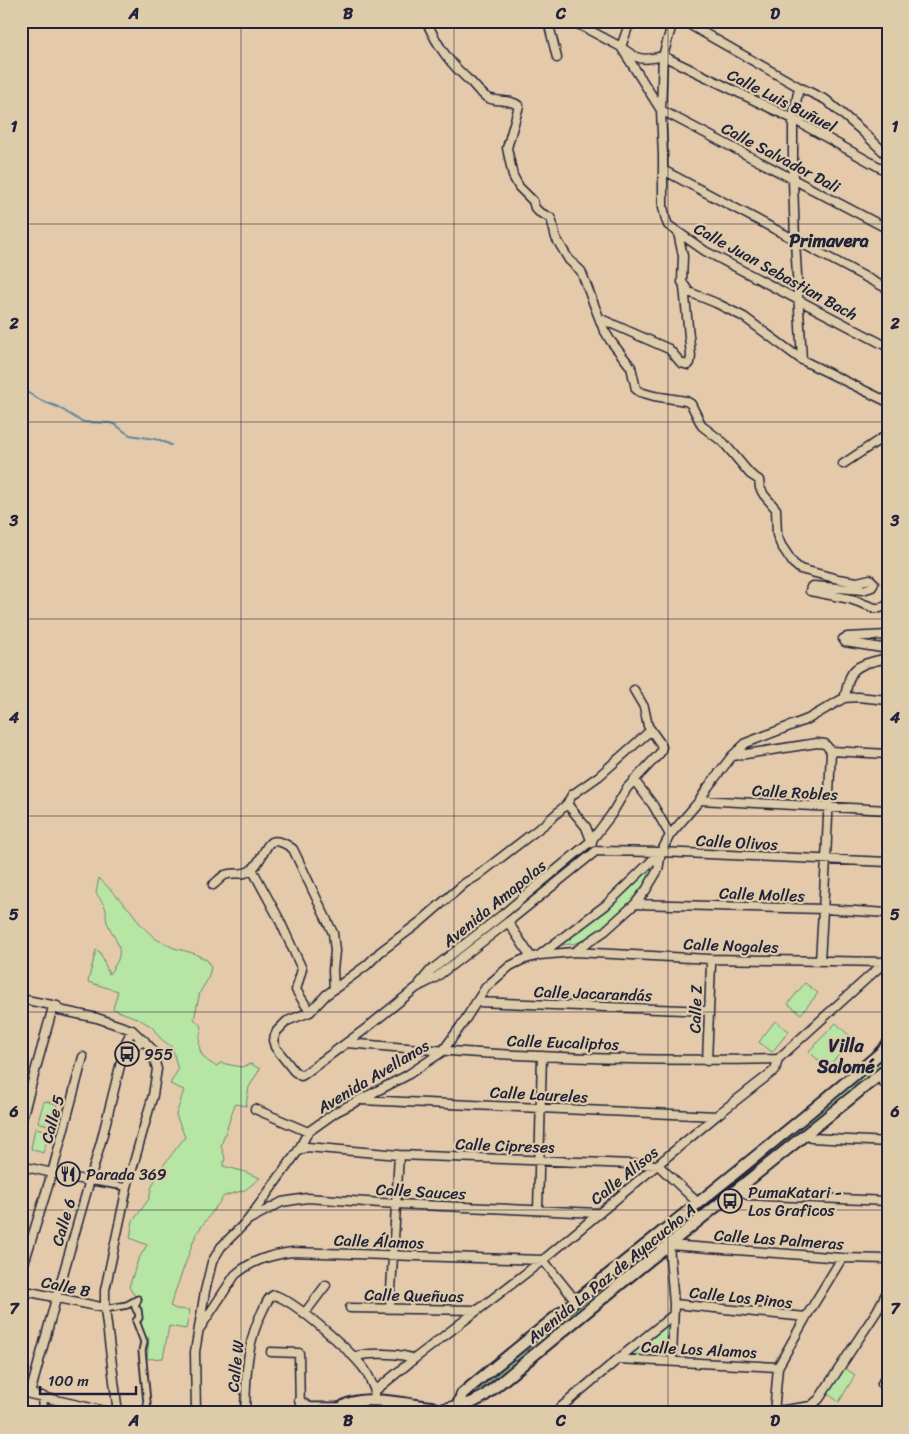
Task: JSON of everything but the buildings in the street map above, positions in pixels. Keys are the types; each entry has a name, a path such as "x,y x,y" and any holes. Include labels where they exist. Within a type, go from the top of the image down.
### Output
{"main road":[{"path":"457,1406 462,1394 869,1063 888,1044"},
{"name":"Avenida La Paz de Ayacucho A","path":"440,1412 475,1402 483,1397 888,1068"},
{"path":"339,1410 349,1402 373,1396 385,1407 440,1412"}],"street":[{"path":"426,21 453,67 486,97 516,103 519,106 507,148 513,176 533,201 535,208 551,218 556,238 569,260 581,271 610,340 630,367 636,389 645,394 679,399 691,404 702,426 724,443 750,474 759,480 760,488 776,509 778,516 777,535 781,545 793,563 800,569 857,582 870,579 874,583 872,588 863,590 813,586 810,589 812,592 850,599 875,608 888,605"},
{"path":"548,21 557,58"},
{"path":"572,21 621,47 638,59 648,60 663,56"},
{"path":"621,47 628,27 635,21"},
{"path":"601,320 668,349 682,363 688,365 690,363 691,356 684,287 681,275 683,256 678,233 668,225 663,207 661,110 663,56 673,21"},
{"path":"683,21 799,87 826,100 888,156"},
{"path":"621,47 661,110"},
{"name":"Calle Luis Buñuel","path":"663,56 793,119 888,172"},
{"path":"799,87 793,119 793,180 802,360"},
{"name":"Calle Salvador Dali","path":"661,110 888,229"},
{"path":"663,170 795,241 888,288"},
{"name":"Calle Juan Sebastian Bach","path":"678,233 705,252 888,347"},
{"path":"684,287 693,294 744,317 802,360 888,402"},
{"path":"843,464 888,434"},
{"path":"888,635 847,636 843,639 844,642 888,649"},
{"path":"888,658 860,666 854,671 844,698 858,697 888,700"},
{"path":"252,869 278,917 302,969 296,990 310,1012 334,989 367,965 380,952 420,922 465,883 477,876 546,823 566,804 572,795 599,776 651,730 648,726 643,703 634,690"},
{"name":"Avenida Avellanos","path":"196,1413 195,1352 208,1273 212,1262 221,1247 248,1220 298,1151 308,1132 336,1112 406,1076 442,1052 486,987 510,966 540,955 574,952 605,931 635,904 654,879 662,852 670,835 700,800 732,756 746,743 808,719 844,698"},
{"name":"Avenida Amapolas","path":"416,988 430,971 502,915 591,841 634,780 662,750 660,743 651,730"},
{"path":"732,756 817,743 825,744 831,751 820,961"},
{"path":"831,751 888,754"},
{"path":"634,780 650,800 670,835"},
{"name":"Calle Robles","path":"700,800 888,810"},
{"path":"566,804 586,827 596,850"},
{"path":"213,885 225,875 244,874 258,865 267,846 271,842 277,841 288,845 296,852 333,933 335,951 332,970 334,989"},
{"name":"Avenida Amapolas","path":"310,1012 287,1021 277,1031 273,1040 277,1051 301,1076 347,1043 416,988 435,978 549,890 596,850"},
{"name":"Calle Olivos","path":"596,850 888,862"},
{"path":"540,955 606,905 662,852"},
{"name":"Calle Molles","path":"635,904 824,909 888,913"},
{"path":"508,922 531,957"},
{"name":"Calle Nogales","path":"574,952 710,959 886,962"},
{"name":"Calle Z","path":"707,1061 710,959"},
{"name":"Calle Alisos","path":"373,1396 414,1359 543,1260 716,1116 775,1070 778,1060 886,962"},
{"path":"21,1000 97,1018 130,1029 152,1048 155,1058 157,1069 156,1081 127,1187 107,1277 105,1309 118,1413"},
{"name":"Calle Jacarandás","path":"476,1002 709,1011"},
{"path":"21,1122 54,1007"},
{"name":"Calle 6","path":"30,1394 102,1138 130,1029"},
{"path":"126,1042 138,1044 145,1042"},
{"name":"Calle Eucaliptos","path":"347,1043 442,1052 542,1056 707,1061 778,1060"},
{"path":"538,1210 542,1056"},
{"name":"Calle 5","path":"21,1273 52,1173 83,1058"},
{"path":"878,1076 888,1085"},
{"name":"Calle Laureles","path":"360,1100 716,1116"},
{"path":"255,1109 308,1132"},
{"path":"808,1133 811,1138 888,1142"},
{"name":"Calle Cipreses","path":"298,1151 307,1147 399,1154 658,1165"},
{"path":"390,1307 399,1154"},
{"path":"658,1165 698,1203"},
{"path":"21,1166 127,1187"},
{"path":"740,1187 747,1195 888,1201"},
{"name":"Calle Sauces","path":"248,1220 282,1202 294,1199 315,1198 396,1204 598,1213"},
{"path":"669,1245 674,1304 672,1361"},
{"name":"Calle Las Palmeras","path":"669,1245 842,1258 888,1259"},
{"name":"Calle Álamos","path":"198,1332 235,1275 256,1261 272,1255 292,1252 543,1260"},
{"path":"774,1412 778,1367 842,1258"},
{"path":"543,1260 576,1301"},
{"path":"326,1285 304,1314 354,1357 366,1371 373,1396"},
{"name":"Calle B","path":"21,1290 105,1309"},
{"path":"765,1413 811,1406 819,1399 877,1311 888,1290"},
{"name":"Calle W","path":"245,1413 250,1343 256,1322 270,1297 277,1295 304,1314"},
{"path":"105,1309 127,1305 138,1299 135,1307 138,1310 139,1318 136,1321 144,1342 142,1351 148,1413"},
{"name":"Calle Los Pinos","path":"674,1304 806,1317"},
{"name":"Calle Queñuas","path":"350,1308 390,1307 477,1310"},
{"name":"Calle Los Pinos","path":"554,1413 673,1316"},
{"path":"271,1352 299,1353 300,1413"},
{"path":"354,1357 362,1354 396,1355 408,1356 414,1359"},
{"name":"Calle Los Alamos","path":"618,1359 778,1367"},
{"path":"888,1371 882,1384 888,1390"},
{"path":"21,1392 42,1396 86,1410 113,1413"},
{"path":"42,1396 43,1413"},
{"path":"300,1400 308,1406 339,1410"}],"green space":[{"path":"656,862 653,873 638,896 628,907 584,940 561,945 612,905"},
{"path":"99,878 156,939 207,960 211,967 208,979 200,992 194,1019 202,1027 199,1045 205,1059 216,1066 221,1063 241,1067 251,1064 260,1069 249,1087 246,1106 235,1104 221,1146 225,1158 223,1166 260,1178 245,1190 224,1196 196,1234 170,1306 176,1309 190,1310 186,1329 169,1326 163,1358 147,1359 149,1338 145,1337 141,1324 139,1297 134,1295 129,1287 138,1260 147,1245 130,1238 133,1221 149,1199 159,1171 185,1137 176,1115 184,1090 170,1084 178,1070 172,1047 161,1039 152,1027 139,1019 113,1009 118,991 88,982 96,950 100,952 109,974 115,966 119,953 117,942 106,920 105,908 96,893"},
{"path":"805,983 818,993 801,1014 788,1004"},
{"path":"775,1021 789,1031 772,1052 759,1042"},
{"path":"836,1023 854,1040 826,1068 809,1051"},
{"path":"888,1052 888,1060 873,1073 469,1397 870,1070"},
{"path":"44,1101 57,1104 51,1126 38,1122"},
{"path":"35,1128 50,1131 43,1153 31,1149"},
{"path":"668,1323 667,1361 626,1358"},
{"path":"843,1367 855,1375 839,1402 827,1393"}],"waterway":[{"path":"21,389 84,422 110,423 130,435 160,440 171,445"}],"place":[{"name":"955","path":"127,1054"},
{"name":"Parada 369","path":"68,1174"},
{"name":"PumaKatari - Los Graficos","path":"730,1201"}],"district":[{"name":"Primavera","path":"829,241"},
{"name":"Villa Salomé","path":"846,1056"}]}
